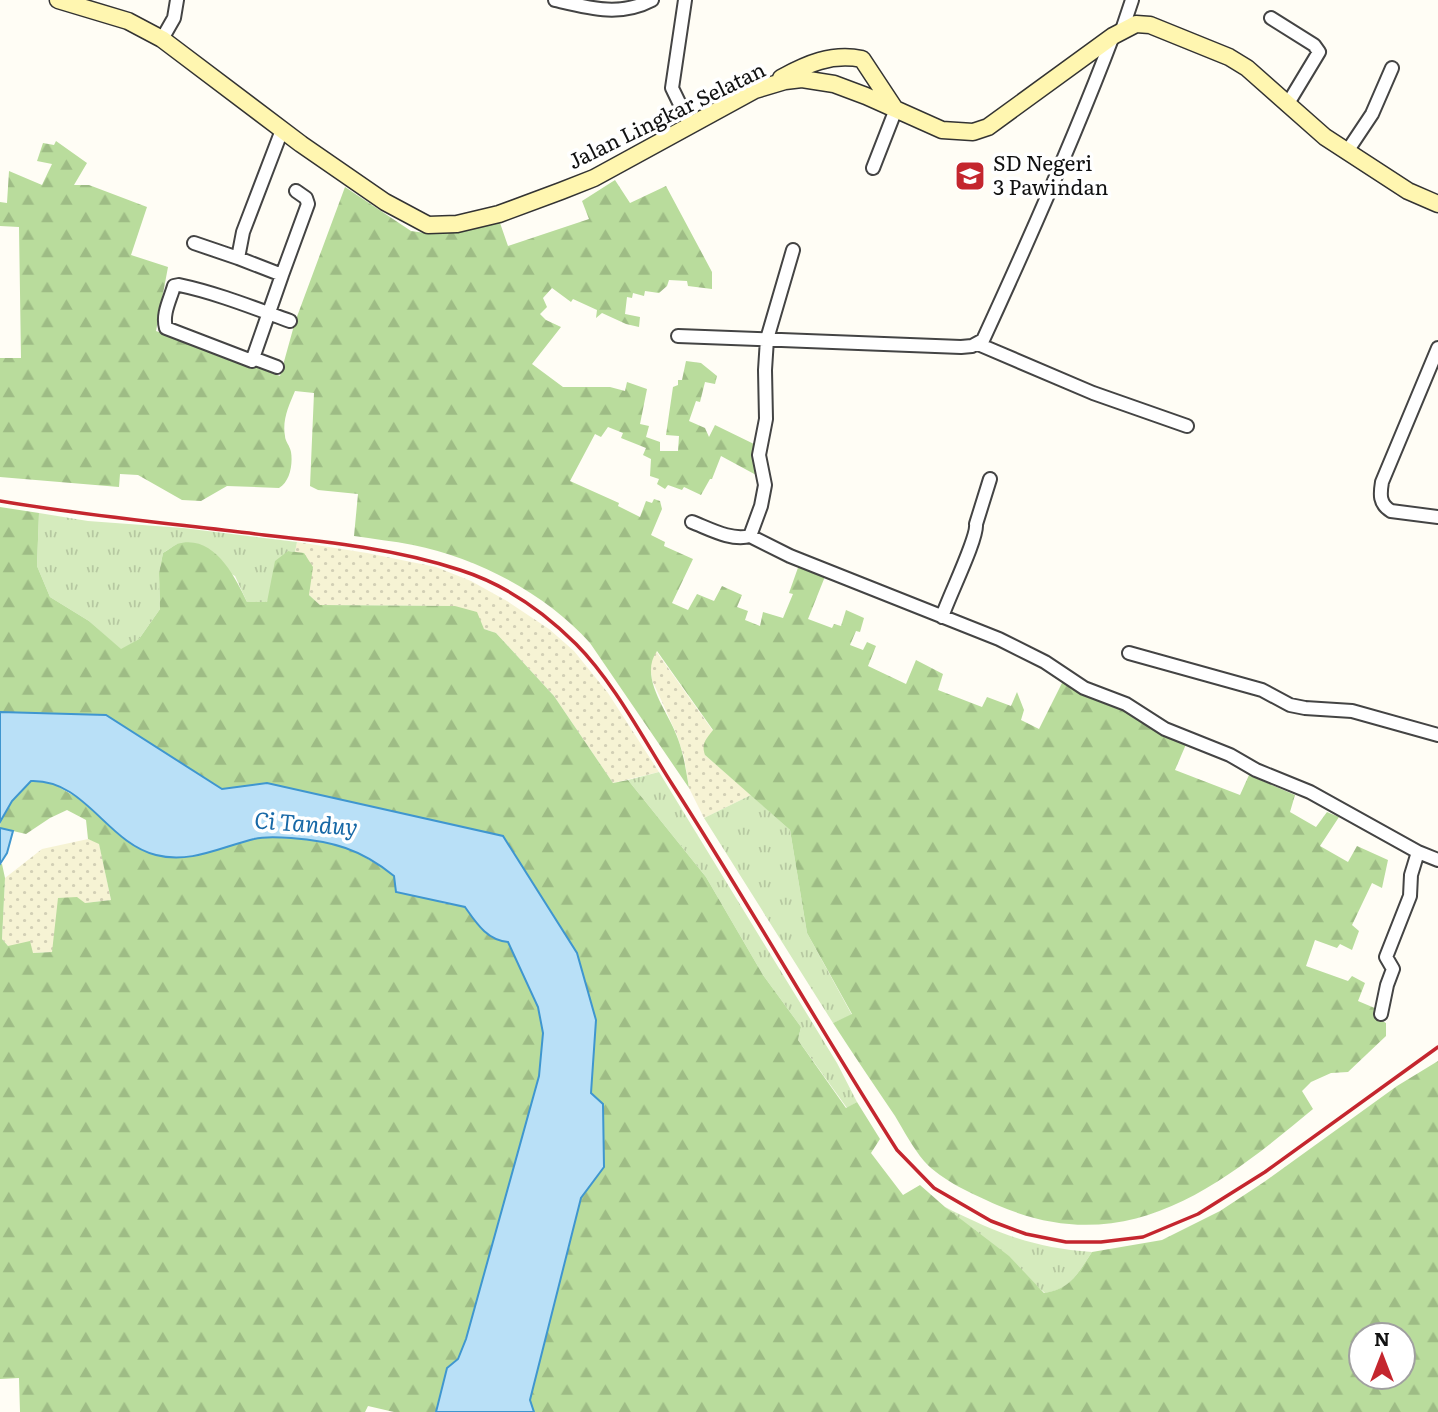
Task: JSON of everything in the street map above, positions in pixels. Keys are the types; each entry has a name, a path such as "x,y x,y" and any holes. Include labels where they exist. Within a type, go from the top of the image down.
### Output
{"street":[{"name":"Jalan Lingkar Selatan","path":"58,0 128,21 162,40 282,130 385,202 418,221 438,226 499,214 572,187 769,85 802,79 849,89 942,130 973,132 988,127 1117,33"},
{"path":"162,40 174,18 177,0"},
{"path":"555,0 615,12 640,7 652,0"},
{"path":"685,0 672,88 691,125"},
{"path":"678,336 961,347 978,344 983,340 1038,220 1132,0"},
{"path":"1271,18 1314,45 1319,51 1287,106"},
{"path":"1117,33 1136,24 1150,25 1229,57 1261,79 1287,106 1325,137 1408,191 1438,204"},
{"path":"769,85 829,57 862,59 895,109 873,168"},
{"path":"1348,150 1373,112 1392,68"},
{"path":"238,258 243,232 282,130"},
{"path":"290,321 269,313 179,285 174,286 165,313 166,328 252,361 269,313 307,204 306,198 296,191"},
{"path":"194,243 282,275"},
{"path":"750,536 765,485 759,455 766,419 765,370 768,339 793,250"},
{"path":"978,344 1093,393 1187,426"},
{"path":"1438,348 1382,482 1380,496 1386,508 1391,511 1438,517"},
{"path":"253,358 277,367"},
{"path":"942,617 972,545 990,479"},
{"path":"692,522 728,536 750,536 790,556 1022,651 1045,662 1084,688 1126,704 1165,729 1310,792 1418,852 1438,860"},
{"path":"1129,653 1262,690 1290,705 1352,711 1438,735"},
{"path":"1381,1014 1393,969 1386,957 1410,896 1411,875 1418,852"}],"shaded area":[{"path":"297,542 436,567 471,581 507,601 549,629 574,651 608,693 659,772 613,783 554,696 496,633 484,629 455,606 320,605 309,595 304,554 295,552"},
{"path":"656,651 713,731 705,755 751,795 704,818 689,788 677,735 652,680 650,664"},
{"path":"88,839 99,843 111,900 85,903 52,952 32,953 8,946 2,939 5,878 42,849"}],"green space":[{"path":"56,141 87,163 74,185 89,185 147,207 131,255 168,267 156,331 280,376 295,322 345,187 411,231 432,234 499,220 508,246 589,219 582,201 615,180 630,203 666,186 712,272 712,289 688,286 687,281 669,280 659,293 645,291 644,296 633,293 632,298 627,297 625,314 640,317 639,327 602,313 596,318 597,310 573,299 571,302 552,288 543,298 547,307 540,314 561,327 532,364 563,387 610,387 625,391 627,382 647,389 640,424 649,426 646,437 660,442 660,451 678,451 679,436 666,435 673,387 678,385 678,380 682,380 686,361 701,363 717,376 715,384 705,382 700,402 696,401 689,421 705,428 709,437 715,425 756,445 752,455 758,476 721,456 712,479 701,495 684,487 682,490 668,485 665,489 657,484 659,479 650,476 651,459 643,455 646,448 621,438 623,433 608,427 601,437 595,434 570,481 619,503 618,506 640,517 646,501 660,501 662,509 651,535 665,542 664,546 693,559 672,603 688,610 697,594 714,601 722,586 742,595 737,607 748,611 745,620 760,626 763,612 783,618 793,594 789,593 800,562 826,574 808,619 832,628 834,624 841,626 846,610 864,618 860,632 856,631 850,645 863,650 867,642 876,646 868,666 906,684 916,660 943,674 938,690 982,707 987,697 1011,706 1017,692 1024,710 1021,720 1039,729 1064,679 1112,702 1149,726 1187,742 1175,770 1240,795 1249,775 1295,795 1290,812 1316,827 1327,812 1339,817 1320,846 1348,862 1357,846 1388,860 1382,888 1372,883 1352,925 1359,931 1352,950 1340,944 1337,948 1315,940 1306,966 1348,981 1352,976 1365,983 1358,1001 1377,1009 1377,1018 1386,1023 1386,1036 1348,1072 1331,1073 1311,1082 1302,1091 1313,1109 1277,1138 1205,1189 1168,1208 1129,1220 1087,1225 1044,1220 997,1205 940,1175 916,1151 833,1023 852,1014 807,933 790,830 705,755 704,745 713,730 657,651 652,661 653,684 678,739 689,788 590,643 553,609 509,580 462,559 413,545 354,536 358,494 318,490 310,486 314,393 295,391 288,407 284,430 292,462 286,482 279,488 227,486 201,501 182,500 138,475 120,474 119,487 0,477 0,358 21,358 19,227 0,226 0,202 7,203 9,171 42,185 52,164 37,161 43,143 54,145"},
{"path":"0,507 39,513 37,566 50,597 89,621 121,649 139,639 160,609 159,573 163,553 177,544 190,542 212,551 221,559 247,602 267,602 275,561 288,551 304,553 313,567 309,595 320,605 455,606 477,612 484,629 496,633 554,696 613,783 628,780 706,877 763,975 801,1027 798,1040 846,1108 857,1102 880,1139 871,1153 903,1195 920,1185 1009,1256 1044,1293 1067,1284 1092,1252 1162,1240 1220,1211 1397,1086 1438,1061 1438,1412 534,1412 529,1400 581,1198 604,1167 591,1094 596,1020 576,953 503,836 267,783 222,789 106,715 0,712"},
{"path":"39,513 88,521 183,528 297,542 295,552 288,551 267,602 247,602 235,576 177,544 163,553 159,573 160,609 139,639 121,650 89,621 50,597 37,566"},
{"path":"659,772 837,1063 857,1102 847,1108 798,1040 801,1027 763,975 706,877 628,780"},
{"path":"31,780 46,780 85,802 143,851 225,847 258,837 323,840 351,849 442,903 466,907 481,929 508,942 538,1007 543,1033 539,1076 466,1339 458,1359 447,1368 436,1412 394,1412 368,1406 365,1412 20,1412 19,1378 0,1379 0,864 5,878 2,939 8,946 30,941 33,953 52,952 58,898 77,897 85,903 111,900 99,844 88,839 86,820 67,810 26,834 0,828 6,808"},
{"path":"751,795 790,830 807,933 852,1015 833,1023 704,818"},
{"path":"945,1207 1016,1238 1051,1247 1092,1252 1068,1284 1045,1293"}],"water":[{"name":"Ci Tanduy","path":"0,712 106,715 222,789 267,783 503,836 577,953 596,1020 591,1093 603,1104 604,1167 581,1198 530,1400 534,1412 436,1412 447,1368 458,1359 466,1339 539,1076 543,1033 538,1007 508,942 488,935 465,907 396,892 394,876 370,859 333,844 306,839 267,837 193,856 156,855 123,838 66,790 50,783 31,781 12,801 0,822"},
{"path":"0,828 13,831 7,853 0,864"}],"railway":[{"path":"0,501 363,547 460,570 508,591 537,610 576,644 603,675 897,1150 934,1188 991,1221 1026,1234 1066,1242 1101,1242 1143,1237 1198,1214 1265,1172 1438,1047"}],"place":[{"name":"SD Negeri 3 Pawindan","path":"970,176"}]}
